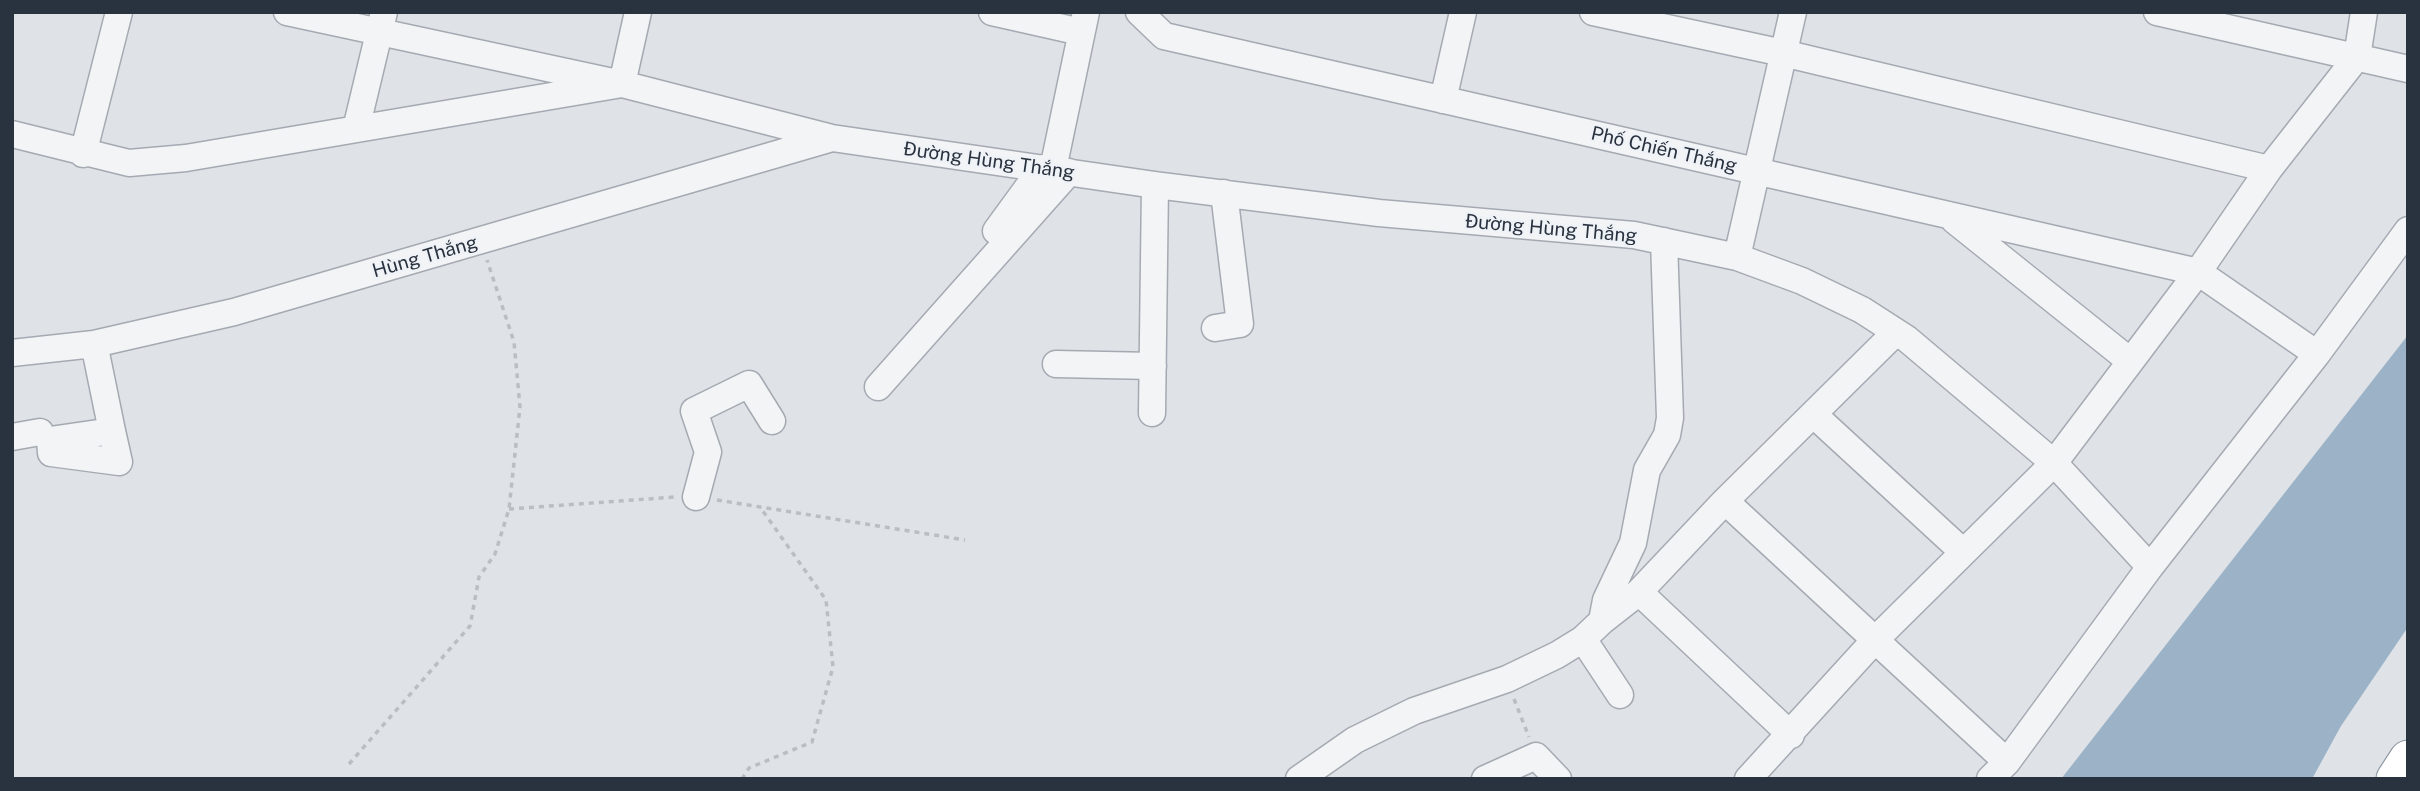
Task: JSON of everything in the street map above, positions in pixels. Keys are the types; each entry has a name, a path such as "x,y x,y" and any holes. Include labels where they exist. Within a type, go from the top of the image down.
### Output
{"highway":[{"path":"2395,779 2408,759"}],"street":[{"path":"83,154 119,12"},
{"name":"Đường Hùng Thắng","path":"287,12 382,22 832,138 1155,186 1379,214 1634,235 1664,241 1670,418 1667,435 1647,470 1633,543 1592,630"},
{"path":"12,134 83,154 128,163 186,158 622,84 638,12"},
{"path":"878,387 1055,170 1084,22 992,12"},
{"name":"Phố Chiến Thắng","path":"1139,12 1164,36 2197,272"},
{"path":"1443,100 1463,12"},
{"path":"1593,12 1783,53 2269,169"},
{"path":"1737,257 1793,12"},
{"path":"2157,12 2225,20 2408,69"},
{"path":"1748,779 1874,641 1962,551 2054,463 2197,272 2269,169 2357,57 2364,12"},
{"path":"356,129 382,22"},
{"path":"744,116 752,162"},
{"name":"Hùng Thắng","path":"12,353 94,344 234,312 832,138"},
{"path":"935,300 1055,170"},
{"path":"1152,413 1155,186"},
{"path":"1215,328 1240,324 1224,193"},
{"path":"1950,216 2130,361"},
{"path":"1725,501 1874,641 1999,770 2150,566 2317,354 2408,230"},
{"path":"1664,241 1737,257 1802,281 1862,310 1896,332 2054,463 2150,566"},
{"path":"2197,272 2317,354"},
{"path":"1299,779 1355,740 1414,711 1507,680 1592,630 1639,592 1725,501 1896,332"},
{"path":"94,344 112,431"},
{"path":"1056,364 1153,366"},
{"path":"696,497 708,452 694,411 749,384 772,421"},
{"path":"1813,414 1962,551"},
{"path":"12,437 40,432"},
{"path":"1639,592 1791,734"},
{"path":"1592,630 1620,695"},
{"path":"1485,779 1536,756 1558,779"}],"path":[{"path":"349,764 470,626 480,578 495,554 509,509 520,407 514,342 481,242"},
{"path":"509,509 628,498 696,497 965,540"},
{"path":"742,779 749,768 813,743 833,667 826,600 760,507"},
{"path":"1507,680 1536,756"}],"water":[{"path":"2408,335 2408,627 2341,726 2312,779 2061,779"}]}
